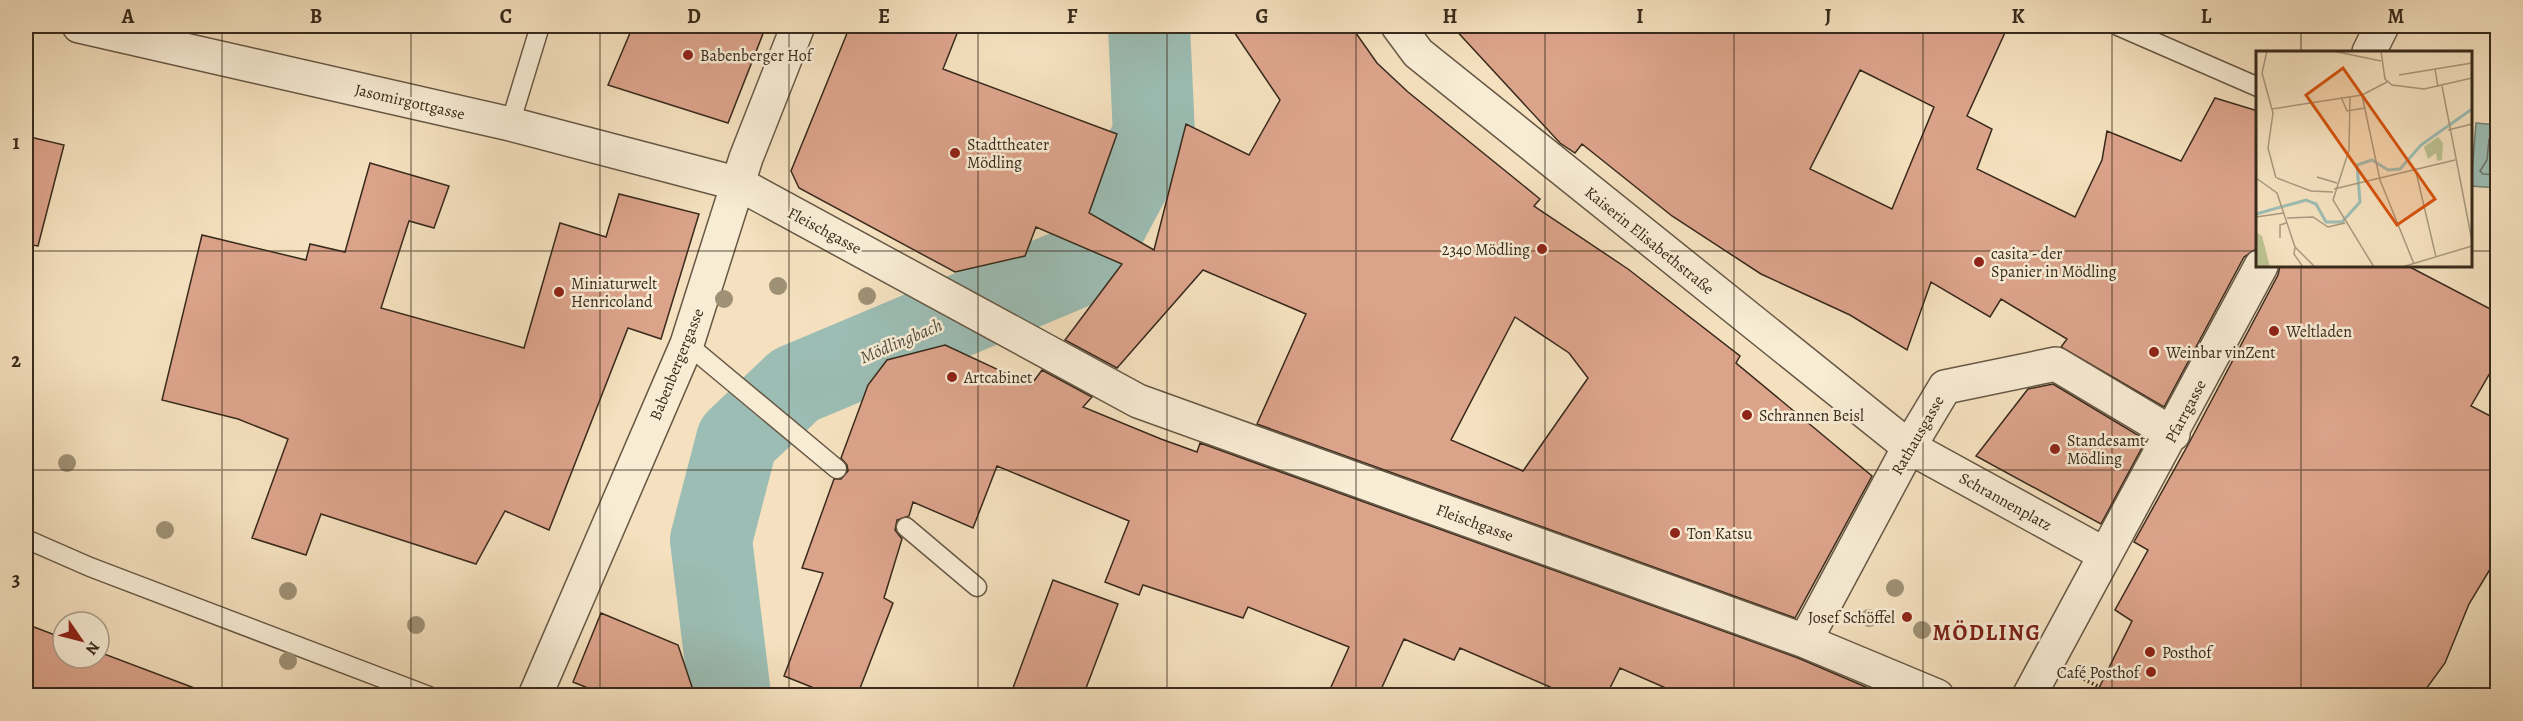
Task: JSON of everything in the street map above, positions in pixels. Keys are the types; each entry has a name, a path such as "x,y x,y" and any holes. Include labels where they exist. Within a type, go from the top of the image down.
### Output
{"street":[{"name":"Jasomirgottgasse","path":"79,26 510,124 743,171"},
{"name":"Babenbergergasse","path":"536,696 687,344 743,171 798,26"},
{"name":"Kaiserin Elisabethstraße","path":"1398,26 1418,52 1909,447"},
{"path":"2370,51 2382,26"},
{"name":"Fleischgasse","path":"743,171 909,278 1137,401 1805,641 1937,696"},
{"name":"Pfarrgasse","path":"2029,696 2104,554 2173,434 2260,267"},
{"name":"Rathausgasse","path":"1805,641 1909,447 1945,387 2056,364 2173,434"},
{"name":"Schrannenplatz","path":"1909,447 2104,554"}],"lane":[{"path":"510,124 540,26"},
{"path":"2118,26 2256,86"},
{"path":"687,344 837,469"},
{"path":"906,527 977,587"},
{"path":"26,539 101,571 429,696"}],"water":[{"path":"2476,123 2497,125 2497,188 2472,186"}],"building":[{"name":"Babenberger Hof","path":"633,26 766,26 728,123 608,85"},
{"path":"850,26 960,26 943,69 1117,134 1089,213 1154,250 1186,124 1249,155 1280,100 1230,26 1351,26 1377,63 1408,92 1540,199 1534,206 1628,269 1740,356 1736,363 1872,476 1795,618 1257,424 1306,314 1203,270 1117,368 1065,340 1122,264 1036,227 1025,256 955,272 799,188 791,171","holes":["1515,317 1569,353 1588,378 1523,471 1451,440"]},
{"path":"1452,26 2008,26 1967,116 1992,129 1977,169 2075,217 2102,160 2107,131 2181,161 2215,98 2256,110 2256,249 2244,257 2164,407 2061,347 2067,339 2001,299 1990,317 1931,282 1907,350 1850,315 1761,274 1672,216 1582,144 1575,153 1560,143","holes":["1860,70 1934,107 1892,209 1810,169"]},
{"path":"26,136 64,145 38,246 26,244"},
{"path":"370,163 449,186 434,228 409,221 381,308 524,348 560,223 606,237 619,194 699,214 661,339 628,328 549,530 505,511 476,564 321,514 306,555 252,538 288,439 238,419 162,400 202,235 306,260 310,244 345,252"},
{"path":"2280,267 2410,267 2498,313 2498,359 2471,406 2498,420 2498,556 2469,604 2445,663 2421,696 2095,696 2132,621 2115,610 2148,550 2134,542 2278,275"},
{"path":"945,345 1031,385 1042,370 1092,397 1083,407 1161,439 1197,452 1200,443 1798,658 1887,696 1684,696 1620,668 1606,696 1546,696 1550,687 1460,648 1454,660 1404,639 1378,696 1327,696 1349,647 1248,607 1243,618 1143,585 1139,595 1105,582 1129,521 997,466 973,528 913,502 909,516 897,520 895,530 902,539 884,598 893,603 857,696 834,696 784,676 823,573 802,568 834,479 841,479 848,471 847,465 841,458 868,385 887,360"},
{"name":"Standesamt Mödling","path":"2053,384 2146,440 2101,524 1976,456 2028,389"},
{"path":"1053,580 1118,604 1083,696 1010,696"},
{"path":"601,613 678,645 695,696 608,696 573,682"},
{"path":"26,624 51,633 51,670 111,670 111,657 205,692 204,696 26,696"}],"waterway":[{"name":"Mödlingbach","path":"730,696 711,540 737,440 795,385 1085,263 1154,135 1149,26"}],"place":[{"name":"Babenberger Hof","path":"688,55"},
{"name":"Stadttheater Mödling","path":"955,153"},
{"name":"2340 Mödling","path":"1542,249"},
{"name":"casita - der Spanier in Mödling","path":"1979,262"},
{"name":"Miniaturwelt Henricoland","path":"559,292"},
{"name":"Weltladen","path":"2274,331"},
{"name":"Weinbar vinZent","path":"2154,352"},
{"name":"Artcabinet","path":"952,377"},
{"name":"Schrannen Beisl","path":"1747,415"},
{"name":"Standesamt Mödling","path":"2055,449"},
{"name":"Ton Katsu","path":"1675,533"},
{"name":"Josef Schöffel","path":"1907,617"},
{"name":"Posthof","path":"2150,652"},
{"name":"Café Posthof","path":"2151,672"}],"district":[{"name":"MÖDLING","path":"1987,632"}]}
